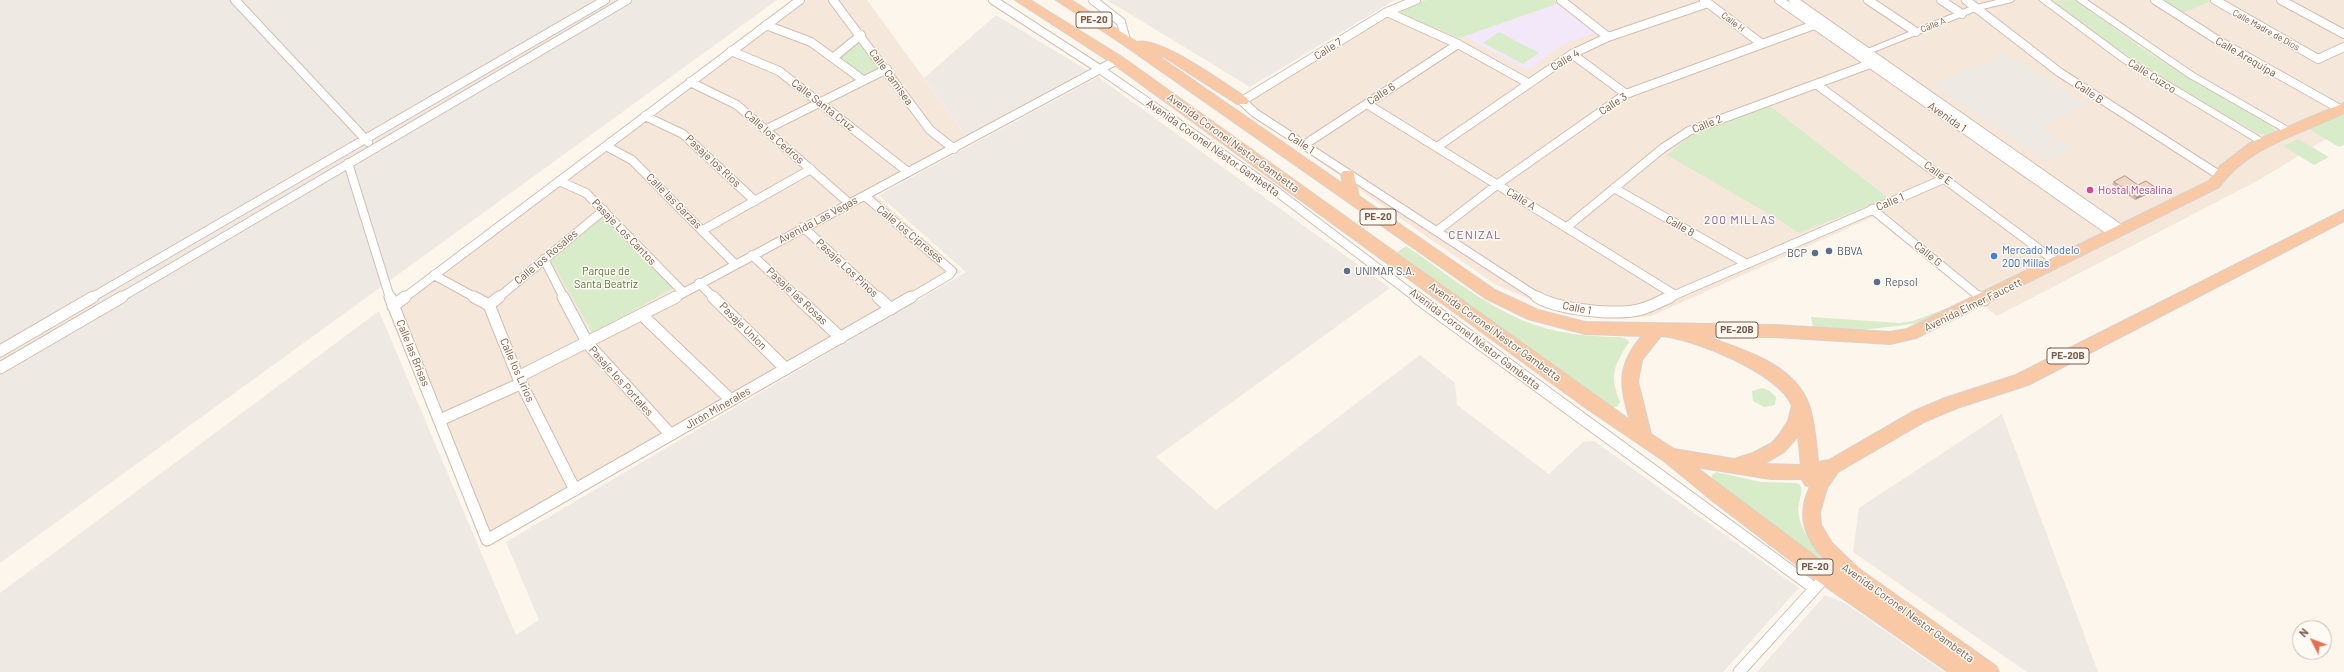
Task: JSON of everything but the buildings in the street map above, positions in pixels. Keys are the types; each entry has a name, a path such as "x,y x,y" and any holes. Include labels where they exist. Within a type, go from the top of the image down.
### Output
{"highway":[{"name":"Avenida Coronel Nestor Gambetta","path":"1021,0 1117,60 1592,403 1670,456 1820,582 1964,672"},
{"name":"Avenida Coronel Nestor Gambetta","path":"1062,0 1126,40 1471,282 1512,306 1552,321 1585,328 1676,331"},
{"path":"1126,40 1169,54 1242,101"},
{"name":"Avenida Elmer Faucett","path":"1676,331 1775,331 1890,338 1923,329 1984,300 2214,184 2219,175 2230,163 2290,131 2343,109"},
{"path":"1348,174 1353,200"},
{"name":"PE-20B","path":"1832,466 1918,417 1951,403 2022,380 2344,215"},
{"path":"1644,438 1631,397 1628,372 1641,346 1656,331"},
{"name":"PE-20","path":"1670,456 1731,466 1751,462 1768,455 1782,445 1792,433 1798,419 1800,404 1793,391 1781,380 1753,362 1676,331"},
{"path":"1800,404 1810,458 1813,495"},
{"path":"1731,466 1771,472 1810,470 1832,466"},
{"name":"Avenida Coronel Nestor Gambetta","path":"1832,466 1820,480 1813,495 1810,510 1812,526 1819,540 1832,557 1852,574 1989,672"}],"street":[{"path":"235,0 373,148"},
{"path":"0,351 364,138 605,0"},
{"path":"0,368 373,148 628,0"},
{"path":"393,306 800,0"},
{"name":"Calle Camisea","path":"833,0 861,35 930,130 954,149"},
{"name":"Avenida Coronel Néstor Gambetta","path":"993,0 1101,70 1302,210 1467,335 1820,582"},
{"path":"1093,0 1121,22 1126,40"},
{"path":"1564,0 1608,37"},
{"name":"Avenida 1","path":"1778,0 1814,25 1862,53 1870,64 2118,232"},
{"name":"Avenida 1","path":"1793,0 1862,53 2118,232"},
{"path":"1868,0 1916,32"},
{"path":"1941,0 1962,14"},
{"name":"Calle B","path":"1966,0 2059,72 2219,175"},
{"name":"Calle A","path":"1862,53 1975,8 2009,0"},
{"name":"Calle Cuzco","path":"2044,0 2124,59 2265,143"},
{"name":"Calle Cuzco","path":"2081,0 2184,70 2290,131"},
{"name":"Calle Arequipa","path":"2155,0 2219,40 2343,109"},
{"name":"Calle Madre de Dios","path":"2215,0 2318,59 2344,47"},
{"path":"2281,0 2344,34"},
{"name":"Calle 7","path":"1242,101 1387,12 1411,1"},
{"name":"Calle 4","path":"1437,147 1572,54 1608,37 1706,1"},
{"name":"Calle H","path":"1706,1 1762,44"},
{"path":"1387,12 1458,44 1528,83"},
{"path":"766,25 811,42 834,57 863,80"},
{"name":"Calle 3","path":"1437,231 1498,184 1626,94 1814,25"},
{"path":"834,57 861,35"},
{"name":"Calle 6","path":"1304,145 1458,44"},
{"name":"Calle Santa Cruz","path":"732,51 779,71 908,172"},
{"path":"1572,54 1626,94"},
{"name":"Avenida Las Vegas","path":"440,420 588,344 803,227 954,149 1117,60"},
{"name":"Calle 2","path":"1567,227 1664,148 1689,131 1870,64"},
{"path":"766,130 886,69"},
{"name":"Calle los Cedros","path":"690,82 737,104 849,203"},
{"name":"Calle E","path":"1816,84 1946,178 2058,263"},
{"name":"Calle 1","path":"1242,101 1256,113 1304,145 1541,299 1579,310 1633,311 1675,295 1745,263 1946,178"},
{"name":"Calle A","path":"1367,104 1675,295"},
{"name":"Pasaje los Rios","path":"646,116 684,134 755,201"},
{"name":"Calle las Garzas","path":"606,146 632,160 735,264"},
{"name":"Calle las Brisas","path":"348,163 393,306 487,540"},
{"path":"703,230 811,170"},
{"name":"Pasaje Los Cantos","path":"559,181 586,193 683,292"},
{"name":"Calle 8","path":"1614,188 1745,263"},
{"name":"Calle los Cipreses","path":"865,196 949,268 952,271 949,275"},
{"name":"Calle G","path":"1872,209 1984,300"},
{"name":"Calle los Rosales","path":"489,305 604,210"},
{"name":"Pasaje Los Pinos","path":"803,227 891,308"},
{"name":"Pasaje las Rosas","path":"752,255 841,338"},
{"name":"Pasaje los Portales","path":"544,259 588,344 671,435"},
{"path":"434,275 489,305"},
{"name":"Jirón Minerales","path":"487,540 949,275"},
{"name":"Pasaje Union","path":"699,283 786,369"},
{"name":"Calle los Lirios","path":"489,305 520,380 576,490"},
{"path":"642,315 731,400"},
{"path":"1739,672 1820,582"}],"shaded area":[{"path":"0,0 777,0 0,563"},
{"path":"792,0 867,0 966,136 875,195 961,272 486,548 386,307"},
{"path":"1107,0 1395,0 1250,87"},
{"path":"1406,0 2344,0 2344,128 2259,180 1997,316 1873,217 1651,316 1610,319 1556,310 1496,285 1234,102"},
{"path":"1557,4 1594,33 1562,45 1527,70 1464,36"},
{"path":"996,15 1087,70 966,136 924,78"},
{"path":"2006,53 2088,105 2041,127 2073,149 2048,161 1933,84"},
{"path":"1098,77 1390,288 1156,457 1216,510 1420,355 1455,383 1457,405 1549,474 1583,442 1594,441 1799,588 1723,672 0,672 0,593 379,311 516,635 539,620 506,542 966,272 879,195"},
{"path":"2002,414 2098,672 2027,672 1853,552 1859,508"},
{"path":"1825,595 1845,603 1944,672 1757,672"}],"green space":[{"path":"1427,0 1555,0 1559,3 1459,38 1394,11"},
{"path":"2075,0 2150,54 2271,125 2275,131 2266,135 2257,133 2230,118 2127,55 2077,21 2051,1"},
{"path":"2159,0 2210,0 2212,1 2180,14"},
{"path":"1499,32 1539,53 1523,64 1483,43"},
{"path":"859,40 879,68 878,70 863,76 836,56"},
{"path":"1770,106 1888,198 1799,233 1776,218 1667,155 1689,137"},
{"path":"2344,107 2344,145 2339,147 2304,126"},
{"path":"2298,139 2329,157 2314,165 2283,146"},
{"name":"Parque de Santa Beatriz","path":"600,217 603,217 673,288 593,333 549,258"},
{"path":"1406,246 1474,294 1529,323 1566,333 1621,337 1628,340 1629,342 1615,370 1615,384 1620,402 1617,407 1611,407 1604,404 1397,252"},
{"path":"1950,307 1953,310 1913,324 1862,330 1813,327 1811,317 1900,323 1913,321"},
{"path":"1762,388 1770,391 1776,397 1775,405 1764,407 1753,401 1752,391"},
{"path":"1716,472 1761,482 1796,483 1800,485 1801,493 1798,509 1803,528 1812,544 1838,572 1712,480 1712,475"}],"place":[{"name":"Hostal Mesalina","path":"2090,190"},
{"name":"BBVA","path":"1829,251"},
{"name":"BCP","path":"1815,253"},
{"name":"Mercado Modelo 200 Millas","path":"1994,256"},
{"name":"UNIMAR S.A.","path":"1347,271"},
{"name":"Repsol","path":"1877,282"}],"district":[{"name":"200 MILLAS","path":"1740,220"},
{"name":"CENIZAL","path":"1475,235"}]}
